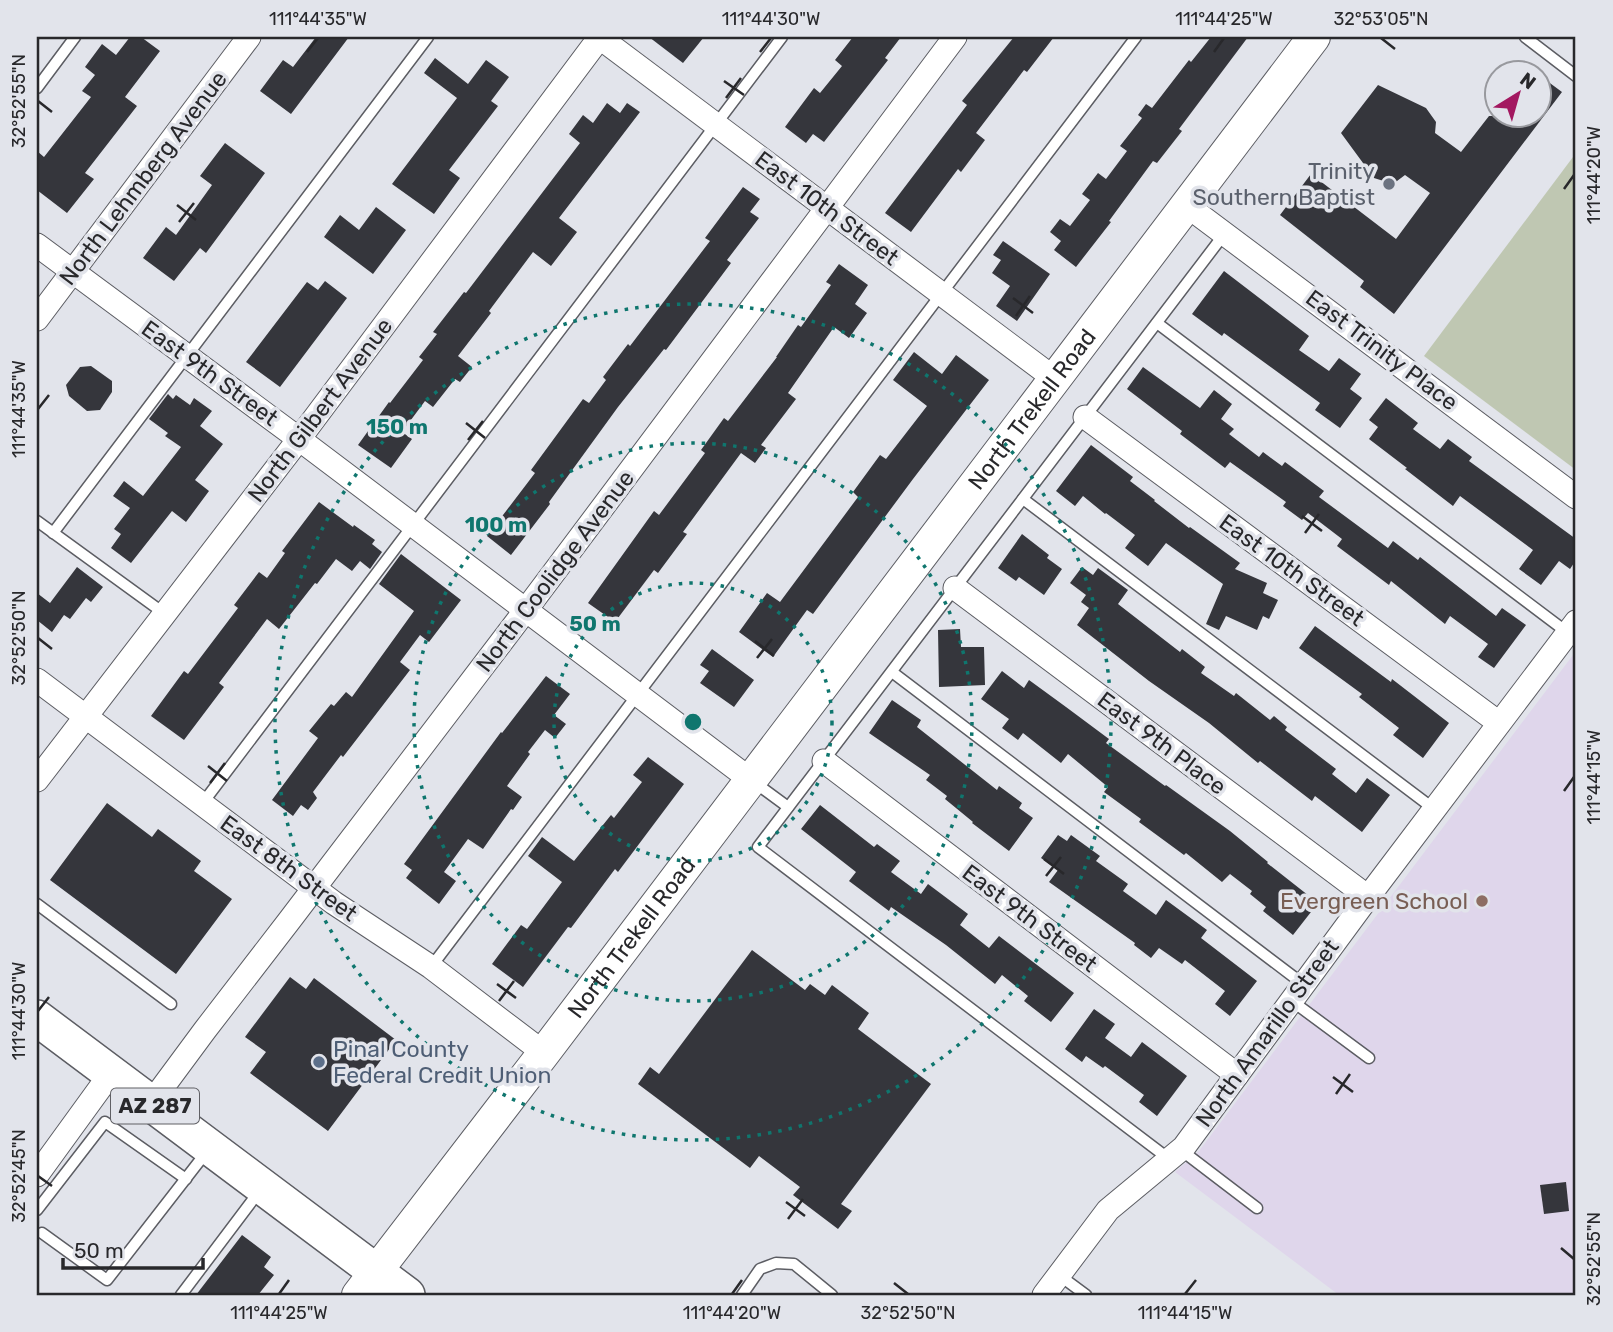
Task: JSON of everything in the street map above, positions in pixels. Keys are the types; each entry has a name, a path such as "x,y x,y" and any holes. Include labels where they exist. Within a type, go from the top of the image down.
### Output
{"main road":[{"name":"North Trekell Road","path":"367,1283 1314,37"},
{"name":"AZ 287","path":"37,1018 263,1187 367,1283 407,1295"}],"street":[{"name":"North Lehmberg Avenue","path":"37,319 249,37"},
{"name":"East 10th Street","path":"599,37 1055,379"},
{"name":"North Gilbert Avenue","path":"37,780 299,439 599,37"},
{"name":"North Coolidge Avenue","path":"150,1103 526,611 955,37"},
{"name":"East Trinity Place","path":"1186,205 1576,497"},
{"name":"East 9th Street","path":"37,245 751,780"},
{"name":"East 10th Street","path":"1085,417 1499,723"},
{"name":"East 9th Place","path":"955,588 1368,897"},
{"name":"North Amarillo Street","path":"1044,1295 1108,1210 1175,1154 1572,627"},
{"name":"East 8th Street","path":"40,688 86,716 334,904 431,967 544,1053"},
{"name":"East 9th Street","path":"824,761 1237,1075"},
{"path":"37,1175 111,1073"}],"lane":[{"path":"37,88 75,37"},
{"path":"53,533 428,37"},
{"path":"202,804 782,37"},
{"path":"431,967 1136,37"},
{"path":"1525,37 1576,76"},
{"name":"North Trekell Road","path":"1175,1154 758,847 1225,233"},
{"path":"1157,323 1572,627"},
{"path":"1023,499 1434,809"},
{"path":"37,521 165,614"},
{"path":"892,672 1298,992 1369,1058"},
{"path":"751,780 789,807"},
{"path":"37,904 171,1004"},
{"path":"37,1210 105,1122 186,1179"},
{"path":"42,1233 107,1280 210,1148"},
{"path":"1175,1154 1257,1208"},
{"path":"181,1295 263,1187"},
{"path":"742,1295 760,1269 776,1263 794,1265 832,1295"},
{"path":"1059,1275 1086,1295"}],"shaded area":[{"name":"Evergreen School","path":"1576,651 1576,1295 1339,1295 1175,1172 1199,1151"}],"green space":[{"path":"1576,153 1576,470 1424,356"}],"building":[{"path":"130,37 141,37 160,51 125,97 137,106 85,173 94,179 67,213 37,190 37,151 44,157 91,97 82,91 95,75 85,67 102,44 116,55"},
{"path":"316,37 349,37 291,114 260,91 283,60 293,67"},
{"path":"649,37 704,37 683,63"},
{"path":"853,37 901,37 885,58 888,60 824,142 813,134 806,143 785,127 814,88 820,93 842,66 835,60"},
{"path":"1014,37 1054,37 1027,72 1024,70 976,133 985,140 961,172 958,169 911,232 885,213 967,105 962,101"},
{"path":"1211,37 1248,37 1179,129 1182,131 1157,163 1153,161 1076,267 1054,250 1061,241 1050,232 1060,219 1070,226 1090,200 1082,194 1098,173 1106,179 1127,151 1120,146 1142,118 1138,115 1146,104 1152,108 1189,60 1191,62"},
{"path":"435,58 468,84 486,60 509,77 491,101 498,106 449,170 460,178 434,214 392,184 457,98 424,73"},
{"path":"1378,85 1426,108 1436,122 1435,133 1461,152 1484,122 1484,130 1533,130 1394,314 1360,287 1364,281 1280,215 1311,174 1396,239 1430,193 1405,175 1393,184 1374,178 1341,133"},
{"path":"1554,86 1562,92 1554,103"},
{"path":"607,103 620,113 627,103 640,112 559,218 577,232 551,266 533,252 458,356 472,367 460,382 455,379 433,407 425,401 402,432 412,439 391,468 358,445 423,360 419,357 437,334 433,332 464,292 466,293 580,143 569,134 583,115 593,123"},
{"path":"225,143 265,173 206,253 200,248 174,281 143,258 166,227 176,235 212,185 200,176"},
{"path":"743,187 760,199 750,212 759,218 727,260 731,263 666,350 664,349 618,407 511,555 487,536 535,473 531,470 583,399 589,403 606,380 603,377 710,241 705,238"},
{"path":"376,207 406,230 373,274 324,237 340,215 359,230"},
{"path":"1003,241 1050,274 1017,321 996,306 1010,286 992,273 1001,260 993,255"},
{"path":"839,264 868,285 855,304 867,313 849,338 834,327 788,393 796,399 761,445 766,448 755,463 741,453 683,532 687,534 658,573 654,570 615,622 588,603 654,511 659,515 705,453 701,450 724,418 728,421 798,325 801,327 831,285 826,282"},
{"path":"1224,271 1309,336 1299,350 1329,371 1339,358 1361,374 1350,389 1362,398 1340,428 1315,410 1320,403 1224,333 1222,336 1192,314"},
{"path":"325,281 347,298 280,387 246,362 307,282 318,290"},
{"path":"914,352 942,374 956,355 989,380 813,614 807,610 773,657 739,632 767,593 780,602 858,497 853,492 880,455 886,459 927,406 893,380"},
{"path":"91,366 112,381 112,392 100,410 87,411 69,396 66,385 80,367"},
{"path":"1143,367 1200,408 1214,390 1232,404 1221,419 1234,429 1229,434 1259,457 1263,452 1282,466 1285,462 1324,491 1319,497 1388,548 1393,541 1418,560 1420,557 1496,616 1502,608 1526,625 1494,668 1478,657 1488,644 1450,616 1445,624 1391,581 1389,585 1337,546 1342,539 1308,513 1302,520 1283,506 1286,502 1230,462 1225,468 1127,389"},
{"path":"168,394 173,399 176,395 190,405 194,398 212,411 200,426 223,444 195,480 209,491 186,522 172,511 131,563 111,548 121,534 114,529 130,508 113,496 124,481 143,496 181,447 165,436 168,433 149,419"},
{"path":"1386,398 1418,423 1413,429 1440,449 1448,439 1472,457 1469,461 1576,539 1576,560 1570,569 1559,561 1541,585 1519,569 1533,550 1460,496 1453,506 1369,439 1378,427 1369,420"},
{"path":"1091,445 1133,477 1130,481 1154,501 1240,563 1235,569 1267,583 1263,593 1278,600 1269,619 1263,616 1257,630 1226,616 1219,630 1206,624 1223,584 1166,543 1148,566 1125,548 1135,535 1083,496 1075,506 1056,491"},
{"path":"319,502 375,540 372,544 382,552 370,569 360,561 352,571 336,559 279,629 267,619 219,683 224,687 184,740 151,716 184,671 188,674 238,608 234,605 259,572 267,578 285,553 282,551"},
{"path":"1022,534 1062,569 1044,595 1019,577 1016,581 998,568"},
{"path":"401,554 461,600 429,642 420,635 400,662 410,670 313,792 317,798 308,810 301,805 293,816 272,800 318,738 309,731 331,704 334,706 346,692 352,697 414,611 379,584"},
{"path":"77,567 103,587 91,602 86,598 70,619 64,615 52,632 37,620 37,593 50,603"},
{"path":"1082,567 1093,575 1098,568 1128,590 1118,604 1180,652 1182,649 1205,667 1201,673 1234,696 1236,693 1270,720 1274,716 1287,727 1285,730 1336,769 1332,774 1356,793 1367,778 1390,795 1362,832 1315,796 1312,801 1260,761 1258,763 1209,723 1077,625 1089,608 1081,602 1086,595 1070,583"},
{"path":"1315,626 1391,682 1392,679 1449,723 1423,758 1393,735 1399,728 1359,697 1362,694 1299,648"},
{"path":"960,629 961,647 984,647 985,685 939,687 938,630"},
{"path":"712,649 754,680 734,707 700,683 709,671 700,665"},
{"path":"1002,671 1024,688 1029,680 1066,707 1109,739 1106,743 1230,831 1318,903 1293,935 1263,911 1266,907 1250,894 1252,891 1230,874 1222,882 1186,853 1184,855 1139,822 1141,819 1104,792 1108,787 1068,754 1061,763 1023,733 1018,740 1002,728 1009,719 981,699"},
{"path":"546,676 570,694 554,715 566,724 555,738 545,730 528,752 530,754 507,786 522,797 483,849 468,839 444,872 456,881 439,904 406,878 412,870 404,864 501,732"},
{"path":"892,700 921,720 917,727 997,790 999,786 1022,803 1019,808 1033,818 1009,851 945,799 947,796 926,780 930,775 869,733"},
{"path":"648,757 684,784 618,872 615,869 523,987 492,964 521,925 527,929 562,882 528,856 542,837 574,861 611,815 614,818 642,782 633,775"},
{"path":"107,803 152,837 158,829 201,861 194,871 232,899 176,974 50,880"},
{"path":"820,805 874,847 877,844 900,861 891,872 921,894 928,884 968,914 960,925 989,948 999,936 1074,993 1051,1022 1024,1001 1028,996 1002,975 995,984 946,945 891,907 889,911 849,881 856,872 801,829"},
{"path":"1058,835 1067,841 1071,835 1100,856 1096,861 1128,884 1123,891 1156,915 1166,900 1207,930 1201,938 1257,981 1230,1016 1215,1004 1225,991 1185,960 1182,964 1159,948 1151,958 1134,945 1135,943 1049,882 1058,870 1041,858"},
{"path":"752,950 805,990 810,984 825,995 832,985 869,1013 858,1029 931,1084 841,1204 852,1211 838,1229 793,1195 800,1187 759,1156 750,1168 638,1084 650,1067 659,1074"},
{"name":"Pinal County Federal Credit Union","path":"290,977 306,989 314,978 396,1040 328,1131 250,1073 266,1052 245,1037"},
{"path":"1094,1009 1115,1024 1105,1038 1131,1057 1142,1042 1187,1076 1157,1116 1139,1102 1144,1095 1105,1066 1103,1068 1086,1056 1082,1062 1065,1049"},
{"path":"1566,1182 1569,1211 1544,1214 1540,1185"},
{"path":"242,1235 271,1257 264,1267 274,1275 258,1295 196,1295"}],"place":[{"name":"Trinity Southern Baptist","path":"1389,184"},
{"name":"Evergreen School","path":"1482,901"},
{"name":"Pinal County Federal Credit Union","path":"319,1062"}]}
